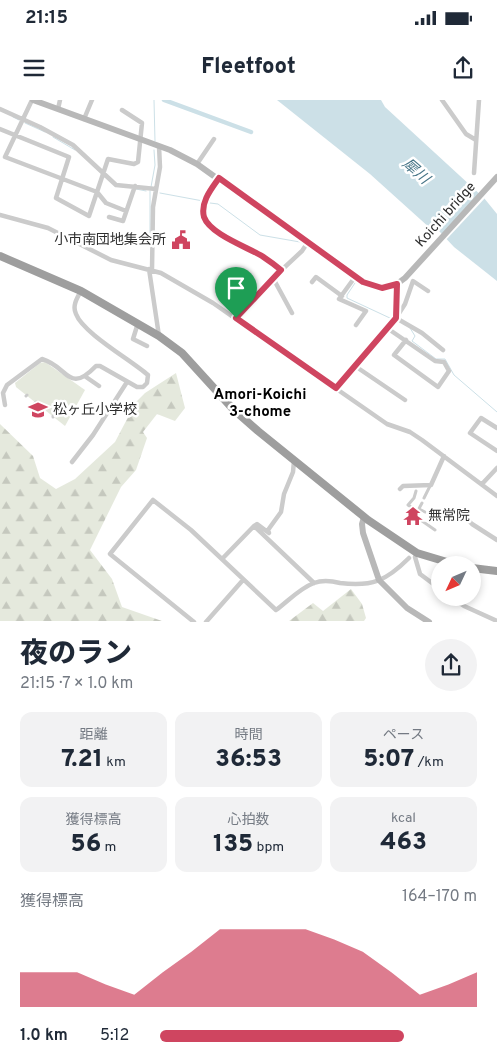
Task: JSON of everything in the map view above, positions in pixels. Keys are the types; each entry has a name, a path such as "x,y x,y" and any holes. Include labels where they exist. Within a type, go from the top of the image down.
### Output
{"highway":[{"path":"1,257 81,291 159,336 182,353 240,416 294,461 364,517 417,553 431,557"},
{"path":"481,569 497,571"}],"main road":[{"path":"33,100 158,146 197,164 355,276 375,288 391,287 397,284"},
{"name":"Koichi bridge","path":"397,284 413,270 497,177"},
{"path":"364,517 362,524 364,533 379,580 407,608 429,622"}],"street":[{"path":"6,155 33,100"},
{"path":"58,109 60,100"},
{"path":"84,119 92,100"},
{"path":"442,100 466,134 476,140"},
{"path":"474,173 479,100"},
{"path":"0,110 73,145 116,185 152,189"},
{"path":"0,129 69,157 56,198 89,216 108,159 137,163 142,124 122,110"},
{"path":"197,164 214,139"},
{"path":"158,146 160,168 152,189 150,270 159,336"},
{"path":"0,153 6,155 5,157 96,192 106,203 126,211"},
{"path":"219,178 205,200 204,216 209,224 228,238 263,256 281,270"},
{"path":"109,217 123,221 134,186"},
{"path":"0,215 39,224 111,260 150,270 193,291 236,318 388,424 410,432 497,496"},
{"path":"236,318 273,278 302,251 308,242"},
{"path":"355,276 339,299 366,311 356,326"},
{"path":"312,282 316,277 342,296"},
{"path":"273,278 292,313"},
{"path":"336,388 396,318 405,304 413,281 428,291"},
{"path":"396,318 397,284"},
{"path":"5,405 1,393 7,385 42,359 72,378 81,380 96,366 100,366 127,382 143,387 149,378 143,370 88,329 76,315 74,308 81,291"},
{"path":"396,318 422,333 444,350"},
{"path":"138,323 133,339 147,346"},
{"path":"387,328 406,340 447,366 449,372 438,387 394,355 406,340"},
{"path":"355,366 405,400"},
{"path":"86,377 99,386"},
{"path":"72,462 127,382"},
{"path":"496,449 470,433 481,418 497,428"},
{"path":"424,498 444,456"},
{"path":"222,559 257,524 268,534 268,530 280,512 284,494 293,472 294,461"},
{"path":"482,484 497,468"},
{"path":"400,489 403,486 431,485"},
{"path":"416,491 414,498 408,505 425,512"},
{"path":"194,622 110,554 153,500 191,530 276,610 314,583 329,581 358,585 372,584 400,568 409,558"},
{"path":"422,503 415,516 435,530"},
{"path":"458,510 472,524 497,540"},
{"path":"254,526 314,583"},
{"path":"417,553 415,557 420,574 431,582"},
{"path":"206,622 243,580"},
{"path":"464,606 497,621"}],"green space":[{"path":"45,362 85,390 65,426 16,387 15,383 40,363"},
{"path":"176,373 185,408 175,421 157,414 143,432 147,438 136,470 121,487 90,550 112,579 122,607 162,621 0,621 0,424 33,456 40,478 56,489 75,479 115,442 136,402 145,393"},
{"path":"351,589 362,604 366,618 364,621 289,621 313,603 323,611"}],"water":[{"name":"犀川","path":"277,100 381,100 385,107 484,198 497,214 497,281 454,247 440,232 431,229 370,174"}],"pier":[{"path":"481,192 486,197 445,241 441,236"}],"waterway":[{"path":"154,100 155,141"},
{"path":"164,100 251,132"},
{"path":"13,117 19,120"},
{"path":"25,123 45,132"},
{"path":"53,137 75,150"},
{"path":"151,187 155,165 154,150"},
{"path":"136,189 146,191"},
{"path":"150,191 150,242"},
{"path":"160,193 203,201"},
{"path":"210,203 218,204 260,235 300,242"},
{"path":"355,283 347,298 392,319"},
{"path":"410,328 415,336 412,341 436,359 445,359 454,375 497,412"}],"place":[{"name":"小市南団地集会所","path":"181,240"},
{"name":"松ヶ丘小学校","path":"38,410"},
{"name":"無常院","path":"413,516"}],"district":[{"name":"Amori-Koichi 3-chome","path":"260,404"}],"route":[{"path":"219,178 368,285 382,288 397,284 396,318 336,388 236,318 281,270 263,256 237,244 209,224 204,216 205,200 219,178"}]}
